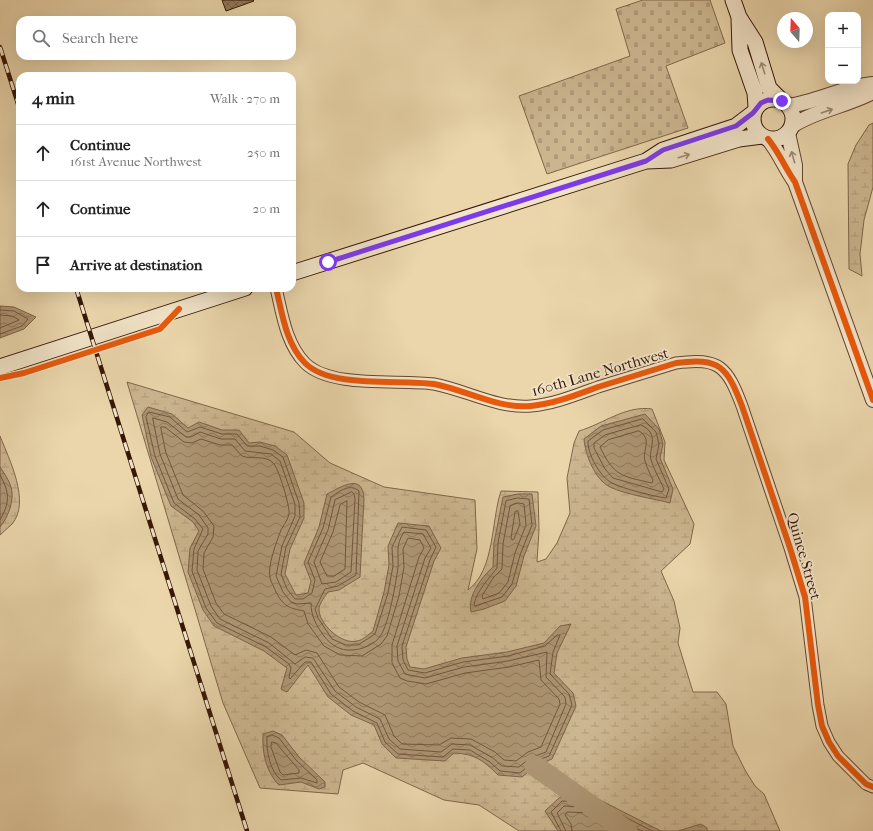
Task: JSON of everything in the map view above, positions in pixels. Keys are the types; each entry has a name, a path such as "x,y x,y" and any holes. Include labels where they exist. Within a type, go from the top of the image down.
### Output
{"main road":[{"path":"734,0 739,17 740,50 755,93 754,126 765,137"},
{"path":"296,272 646,161 671,160 739,140 782,137 790,130 793,119 785,103 769,88 755,42 739,17"},
{"path":"646,161 663,150 736,126 768,100 785,103"},
{"path":"0,367 233,292"}],"street":[{"path":"785,103 807,103 854,86 873,84"},
{"path":"795,182 796,166 790,130 804,118 858,100 873,92"},
{"path":"765,137 775,147 786,169 795,182 873,400"},
{"name":"160th Lane Northwest","path":"277,292 286,330 294,350 305,364 319,372 354,380 435,385 505,404 530,406 556,401 676,363 694,360 711,363 724,369"},
{"name":"Quince Street","path":"724,369 735,388 742,406 805,597 822,726 829,742 838,756 866,784 873,787"}],"green space":[{"path":"643,0 710,0 725,43 666,66 688,128 547,174 519,96 630,56 616,9"},
{"path":"873,123 873,187 864,220 860,254 862,276 849,269 848,164 856,145 869,125"},
{"path":"127,382 294,432 330,463 384,487 475,500 477,549 468,590 477,581 488,558 501,491 538,492 539,530 537,562 546,559 557,543 570,513 567,478 574,443 579,431 624,412 652,409 665,442 664,460 694,524 690,544 661,571 674,601 680,628 678,643 693,692 717,692 726,704 733,746 755,786 764,794 780,831 519,831 479,805 444,800 363,763 343,770 338,794 260,788 223,703"},
{"path":"0,436 13,468 19,493 19,504 17,515 12,524 0,535"}],"water":[{"path":"0,306 14,307 36,317 24,329 0,338"},
{"path":"148,407 172,414 188,428 199,422 222,430 239,430 249,443 260,442 275,446 287,455 304,503 304,518 290,549 285,574 296,595 308,593 311,581 304,563 319,527 327,494 345,485 356,484 360,486 363,491 364,499 360,577 339,590 328,592 319,608 322,620 338,637 345,640 357,641 373,631 384,592 389,565 388,546 398,523 429,526 441,548 434,561 406,647 407,659 410,667 424,669 462,658 507,652 544,643 560,626 571,624 557,653 554,673 573,693 576,706 552,759 535,766 522,777 498,775 488,765 473,756 468,755 454,753 445,761 396,758 382,744 374,725 351,715 328,697 308,665 287,692 281,689 287,668 264,651 214,626 203,610 188,572 190,548 199,531 193,522 171,506 151,457 142,415"},
{"path":"645,414 659,429 663,444 660,458 673,489 670,503 617,490 605,484 595,473 586,452 584,439 601,426"},
{"path":"0,467 10,484 12,497 8,514 0,527"},
{"path":"518,494 532,494 536,526 524,556 516,586 505,601 471,612 470,606 473,593 480,581 493,567 494,543 503,497"},
{"path":"273,731 282,735 299,757 325,782 325,787 319,789 301,782 279,785 268,768 263,748 263,734"},
{"path":"560,797 596,798 661,831 558,831 545,811"},
{"path":"701,824 707,828 707,831 678,831"}],"building":[{"path":"222,0 253,0 254,1 226,11"}],"waterway":[{"path":"535,766 627,831"}],"railway":[{"path":"0,47 16,97"},
{"path":"77,292 247,831"}],"cycle path":[{"path":"768,139 795,182 873,400"},
{"path":"277,292 289,338 293,347 305,363 317,371 331,377 348,380 434,384 506,405 531,406 565,399 598,387 676,363 703,362 720,368 732,382 742,406 805,597 818,705 822,726 829,742 838,756 866,784 873,787"},
{"path":"0,378 24,373 160,329 179,309"}],"route":[{"path":"328,262 646,161 663,150 736,126 753,113 756,107 761,103 775,99 782,101"}]}
